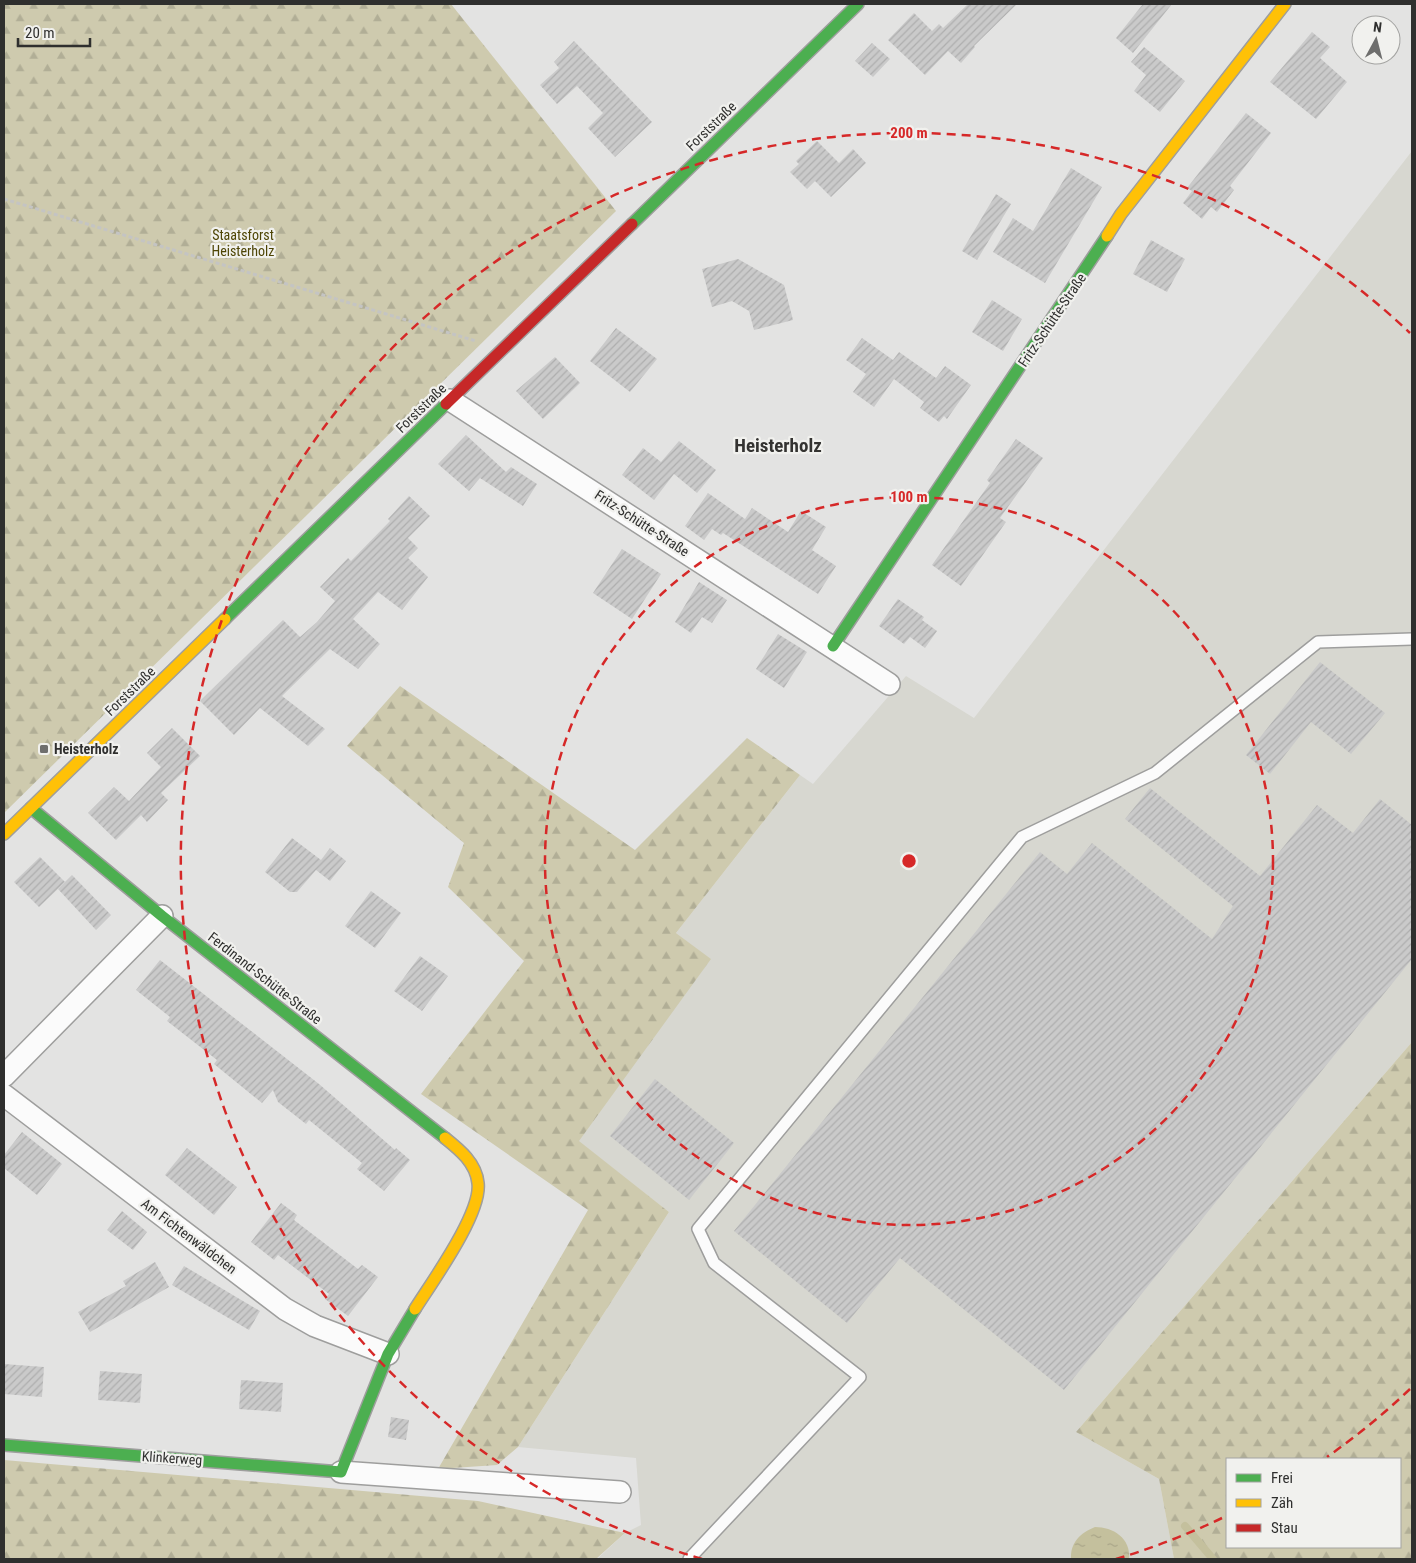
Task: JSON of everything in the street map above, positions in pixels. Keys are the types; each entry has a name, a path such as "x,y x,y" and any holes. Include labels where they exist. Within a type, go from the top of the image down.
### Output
{"street":[{"name":"Forststraße","path":"4,834 858,4"},
{"name":"Fritz-Schütte-Straße","path":"833,646 1121,214 1285,4"},
{"name":"Fritz-Schütte-Straße","path":"450,400 889,684"},
{"name":"Ferdinand-Schütte-Straße","path":"31,808 162,916 451,1142 463,1152 478,1173 478,1196 470,1218 388,1354"},
{"path":"4,1076 162,916"},
{"name":"Am Fichtenwäldchen","path":"4,1095 285,1309 315,1326 388,1354"},
{"path":"341,1472 388,1354"},
{"name":"Klinkerweg","path":"4,1445 620,1492"}],"lane":[{"path":"688,1559 860,1377 714,1263 698,1229 1022,837 1155,773 1318,642 1412,639"}],"path":[{"path":"4,199 503,348"}],"shaded area":[{"path":"1412,151 1412,1042 1076,1432 1159,1479 1174,1559 597,1559 625,1533 641,1525 636,1458 518,1447 669,1212 578,1141 710,959 676,933 800,775 813,784 906,676 974,718"}],"green space":[{"name":"Staatsforst Heisterholz","path":"4,4 451,4 616,211 4,813"},
{"path":"400,686 635,850 747,738 800,775 676,933 711,959 579,1141 669,1212 518,1447 497,1465 438,1469 588,1210 421,1094 524,961 448,887 464,843 347,746"},
{"path":"1412,1042 1412,1559 1174,1559 1159,1479 1076,1432"},
{"path":"4,1460 478,1501 625,1533 596,1559 4,1559"}],"water":[{"path":"1095,1527 1108,1529 1120,1535 1127,1545 1129,1559 1071,1559 1072,1548 1077,1539"}],"building":[{"path":"968,4 1017,4 974,46 961,63 948,51 925,75 888,40 914,13 932,31 939,24 943,28"},
{"path":"1143,4 1172,4 1133,53 1116,38"},
{"path":"1312,32 1330,47 1320,58 1347,82 1316,119 1270,82"},
{"path":"574,41 652,122 615,157 588,128 603,113 577,86 557,104 540,85 559,68 554,62"},
{"path":"872,43 890,59 873,77 855,61"},
{"path":"1144,47 1185,81 1160,112 1134,91 1146,75 1131,62"},
{"path":"1246,113 1271,133 1230,186 1234,190 1217,212 1211,207 1202,219 1183,203 1192,191 1187,188"},
{"path":"817,141 839,163 853,149 866,163 831,197 815,181 807,189 790,172 799,164 796,161"},
{"path":"1071,168 1102,187 1045,283 993,252 1013,218 1033,231"},
{"path":"996,194 1011,204 977,260 962,251"},
{"path":"1151,240 1185,259 1167,292 1133,274"},
{"path":"738,259 784,285 793,320 754,330 749,311 732,301 712,307 702,269"},
{"path":"992,300 1022,319 1003,351 972,332"},
{"path":"616,328 657,359 630,392 590,361"},
{"path":"862,338 893,360 899,352 936,378 945,366 971,385 947,419 944,416 939,422 920,408 924,402 894,379 874,407 853,392 866,374 846,360"},
{"path":"555,357 580,383 543,419 516,391"},
{"path":"466,435 506,472 511,467 537,484 523,506 480,478 469,491 438,464"},
{"path":"1016,439 1043,458 1000,518 1006,522 961,586 932,565 990,483 987,480"},
{"path":"679,441 716,470 697,493 674,474 654,500 622,475 643,448 661,462"},
{"path":"708,493 745,519 752,508 788,532 801,511 826,527 812,550 836,566 818,594 723,533 721,535 712,529 704,540 685,526"},
{"path":"409,496 430,516 408,538 418,548 408,558 428,577 402,610 378,592 353,619 380,644 358,669 330,649 282,696 325,729 308,746 260,708 234,735 200,701 283,620 300,637 317,622 335,601 320,587 348,558 351,561 390,521 388,519"},
{"path":"622,549 661,574 632,619 593,593"},
{"path":"699,582 727,600 712,623 702,617 691,633 675,622"},
{"path":"898,599 924,617 922,620 937,631 925,648 910,637 904,644 879,626"},
{"path":"778,634 807,652 784,688 756,669"},
{"path":"1320,662 1385,713 1351,754 1311,722 1270,774 1246,755"},
{"path":"172,728 200,756 161,793 168,800 147,822 141,815 116,840 88,813 114,787 129,801 161,767 147,753"},
{"path":"1150,788 1260,876 1317,805 1353,833 1380,799 1412,825 1412,959 1064,1390 900,1258 847,1323 734,1231 1040,852 1067,874 1092,843 1212,939 1233,906 1125,819"},
{"path":"292,838 321,860 330,848 346,861 330,881 316,870 297,892 290,892 265,872"},
{"path":"40,857 65,882 39,907 14,882"},
{"path":"72,875 111,915 96,930 58,889"},
{"path":"371,891 401,913 375,948 345,926"},
{"path":"420,956 448,976 422,1011 394,991"},
{"path":"160,960 319,1084 395,1150 396,1148 410,1160 384,1191 357,1169 362,1163 309,1120 306,1124 278,1102 273,1090 262,1103 214,1064 217,1060 167,1021 170,1017 136,990"},
{"path":"655,1079 734,1143 689,1200 610,1136"},
{"path":"22,1132 62,1164 37,1195 4,1168 4,1155"},
{"path":"187,1148 237,1187 214,1215 165,1175"},
{"path":"281,1203 297,1215 294,1220 358,1269 362,1265 378,1277 348,1316 325,1299 329,1294 278,1255 274,1260 251,1242"},
{"path":"122,1211 147,1232 133,1250 107,1230"},
{"path":"155,1262 169,1287 90,1332 78,1312 126,1286 123,1281"},
{"path":"184,1266 260,1311 249,1330 172,1285"},
{"path":"4,1364 44,1367 42,1397 4,1394"},
{"path":"100,1371 142,1374 140,1403 98,1400"},
{"path":"241,1380 283,1383 281,1412 239,1409"},
{"path":"391,1417 409,1420 406,1440 388,1437"}],"waterway":[{"path":"1185,1526 1213,1559"}],"traffic: fast":[{"path":"632,224 858,4"},
{"path":"833,646 1107,236"},
{"path":"225,619 446,404"},
{"path":"31,808 162,916 445,1138"},
{"path":"4,1445 341,1472 388,1354 415,1309"}],"traffic: slow":[{"path":"1107,236 1121,214 1285,4"},
{"path":"4,834 225,619"},
{"path":"415,1309 464,1229 477,1196 477,1176 471,1163 462,1152 445,1138"}],"traffic: jam":[{"path":"446,404 632,224"}],"place":[{"name":"Heisterholz","path":"44,749"}],"district":[{"name":"Heisterholz","path":"778,445"}]}
